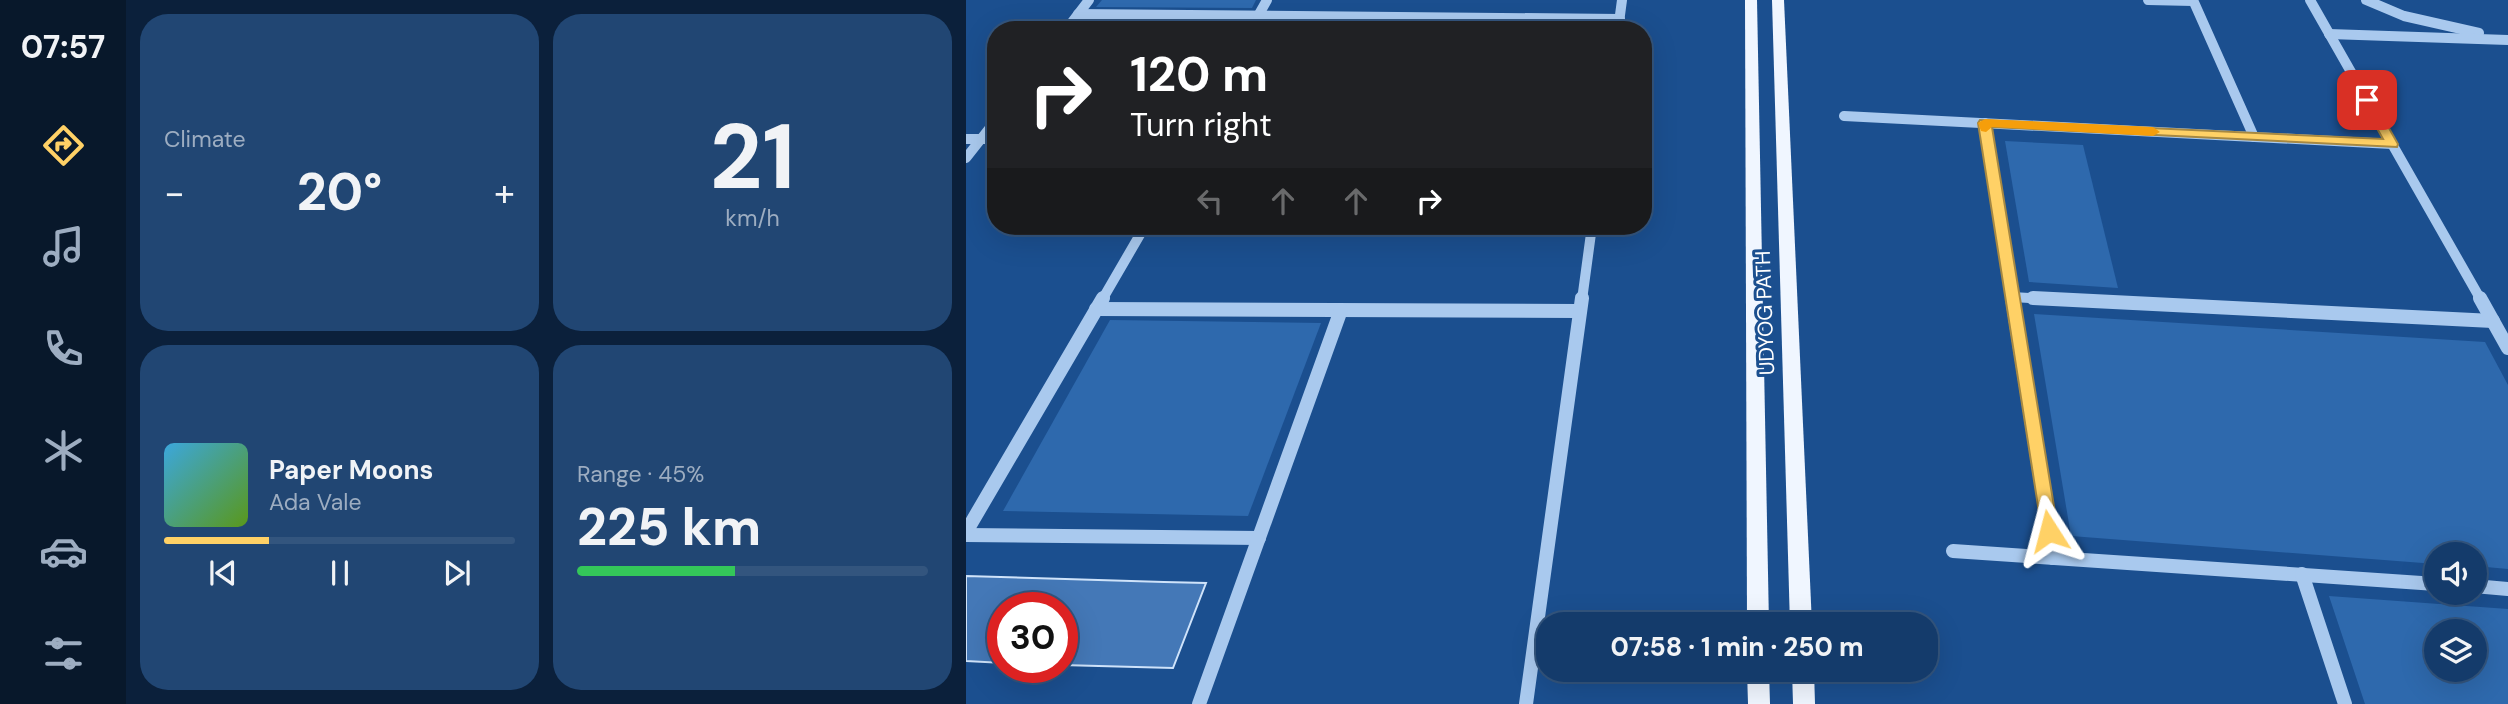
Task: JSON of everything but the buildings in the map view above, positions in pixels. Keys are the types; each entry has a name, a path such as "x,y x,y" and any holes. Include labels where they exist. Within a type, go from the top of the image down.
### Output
{"main road":[{"name":"UDYOG PATH","path":"1751,0 1758,612"},
{"name":"UDYOG PATH","path":"1777,0 1801,612"},
{"path":"1758,682 1759,704"},
{"path":"1803,682 1804,704"}],"street":[{"path":"1073,21 1089,0"},
{"path":"1258,16 1267,0"},
{"path":"1078,14 1619,19 1622,0"},
{"path":"2148,0 2193,1 2254,137"},
{"path":"2310,0 2508,348"},
{"path":"2366,0 2404,16 2508,38"},
{"path":"2329,34 2508,38"},
{"path":"1844,116 2392,144"},
{"path":"1985,123 2053,558"},
{"path":"966,158 987,131"},
{"path":"966,139 987,139"},
{"path":"1141,235 966,534 1259,538"},
{"path":"1526,704 1590,235"},
{"path":"2012,297 2493,321"},
{"path":"1096,309 1578,312"},
{"path":"1199,704 1341,310"},
{"path":"1953,551 2424,583"},
{"path":"2302,574 2345,704"},
{"path":"2487,587 2508,589"}],"shaded area":[{"path":"1102,0 1256,0 1252,8 1096,7"},
{"path":"2005,141 2083,145 2118,288 2029,282"},
{"path":"2034,314 2485,342 2508,385 2508,569 2487,567 2487,542 2424,542 2424,563 2071,536"},
{"path":"1110,320 1321,323 1248,516 1003,511"},
{"path":"2329,596 2508,609 2508,704 2365,704"}],"slow traffic":[{"path":"1986,128 1985,123 2153,132"}],"route":[{"path":"2049,531 1985,123 2392,144 2367,100"}]}
